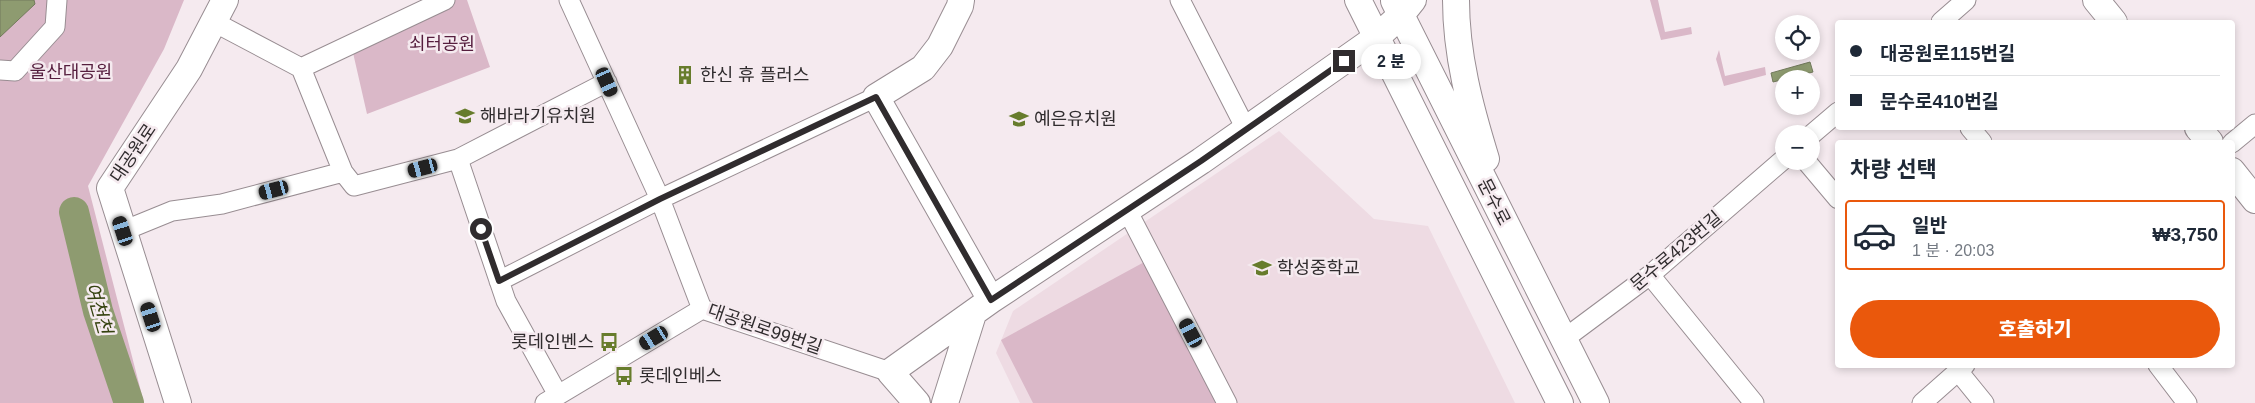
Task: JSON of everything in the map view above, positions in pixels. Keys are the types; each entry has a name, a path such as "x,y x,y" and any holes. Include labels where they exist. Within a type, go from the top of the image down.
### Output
{"street":[{"path":"0,70 15,71 55,27 57,0"},
{"path":"301,68 445,0"},
{"name":"대공원로99번길","path":"569,0 660,199 702,309 890,372"},
{"path":"499,281 660,199 876,97 923,68 940,46 960,6 961,0"},
{"path":"1180,0 1246,128"},
{"name":"문수로","path":"1358,0 1560,403"},
{"path":"1456,0 1459,47 1466,86 1507,227"},
{"path":"1942,20 1966,0"},
{"path":"2096,0 2112,20"},
{"path":"917,403 890,372 1376,38 1403,5"},
{"name":"문수로","path":"1403,5 1507,227 1596,403"},
{"path":"219,11 301,68 343,172 354,186 458,159 607,82"},
{"name":"대공원로","path":"178,403 110,188 189,69 219,11"},
{"path":"876,97 982,307 945,403"},
{"path":"1820,127 1835,115"},
{"path":"2235,141 2255,124"},
{"path":"1972,130 1980,140"},
{"path":"2200,130 2208,140"},
{"path":"458,159 506,301 551,399 702,309"},
{"name":"문수로423번길","path":"1564,339 1650,275 1775,167"},
{"path":"1813,170 1835,196"},
{"path":"123,231 172,211 222,204 343,172"},
{"path":"2235,175 2255,200"},
{"path":"1126,210 1227,403"},
{"path":"1650,275 1754,403"},
{"path":"1922,403 1962,368 1984,403"},
{"path":"2160,368 2187,403"}],"shaded area":[{"path":"0,0 34,0 35,4 0,37"},
{"path":"1810,62 1812,70 1782,70"},
{"path":"1775,72 1775,82 1773,82 1771,73"},
{"name":"학성중학교","path":"1279,131 1374,219 1428,226 1515,403 1020,403 996,353 1013,311"}],"green space":[{"name":"울산대공원","path":"0,0 184,0 164,49 88,186 144,403 0,403"},
{"name":"쇠터공원","path":"445,0 467,0 490,67 367,114 351,44"},
{"path":"1650,0 1658,0 1665,32 1691,27 1692,34 1661,40"},
{"path":"1719,50 1725,76 1765,67 1766,75 1724,86 1716,59"},
{"path":"1148,260 1222,403 1033,403 1001,340"}],"waterway":[{"name":"여천천","path":"74,212 98,311 129,403"}],"place":[{"name":"한신 휴 플러스","path":"685,75"},
{"name":"해바라기유치원","path":"465,116"},
{"name":"예은유치원","path":"1019,119"},
{"name":"학성중학교","path":"1262,268"},
{"name":"롯데인벤스","path":"609,342"},
{"name":"롯데인베스","path":"624,376"}],"route":[{"path":"481,229 499,281 660,199 876,97 991,300 1201,161 1344,61"}]}
